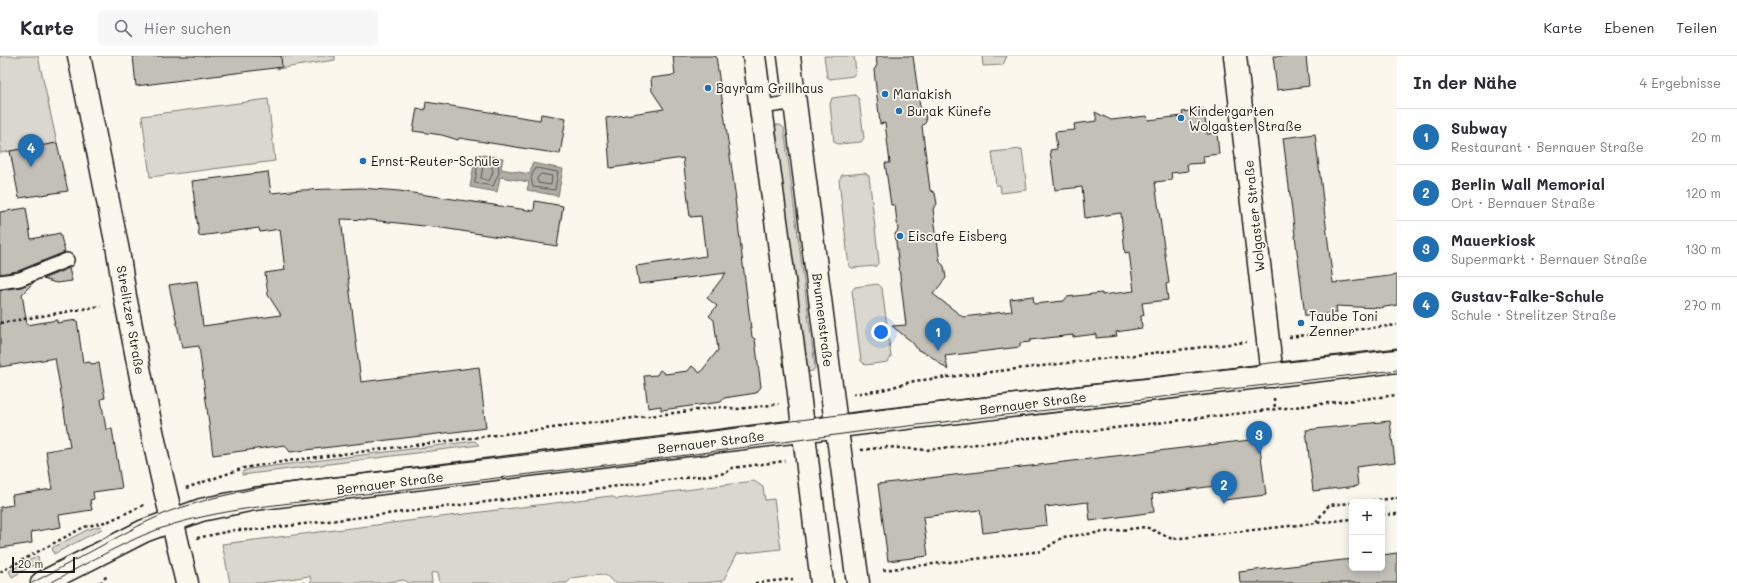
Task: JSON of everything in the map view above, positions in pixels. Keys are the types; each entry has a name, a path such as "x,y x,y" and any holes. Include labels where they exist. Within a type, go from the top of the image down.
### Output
{"main road":[{"name":"Strelitzer Straße","path":"79,56 161,473 187,583"},
{"path":"754,56 822,583"},
{"name":"Brunnenstraße","path":"789,56 836,426 858,583"},
{"name":"Wolgaster Straße","path":"1235,56 1272,376"},
{"name":"Bernauer Straße","path":"42,583 130,537 172,519 201,510 254,499 836,426 1397,361"}],"lane":[{"path":"761,107 796,102"},
{"path":"0,282 20,279 67,260"}],"path":[{"path":"0,323 101,306"},
{"path":"1287,337 1397,325"},
{"path":"860,393 882,390 914,381 1249,342"},
{"path":"868,449 888,447 926,450 1397,395"},
{"path":"202,482 244,468 294,460 722,407 738,409 770,405"},
{"path":"214,534 235,530 254,530 726,474 732,468 775,462"},
{"path":"1385,499 1397,498"},
{"path":"1316,522 1329,505 1349,503"},
{"path":"0,572 84,527 109,521 131,511"},
{"path":"1385,515 1397,514"},
{"path":"883,570 1042,551 1063,537 1146,527 1172,539 1349,519"},
{"path":"755,583 793,579"}],"shaded area":[{"path":"0,56 38,56 57,143 0,153"},
{"path":"275,56 335,56 335,60 277,69"},
{"path":"824,56 854,56 856,72 853,76 830,79 827,77"},
{"path":"982,56 1007,56 1003,65 983,66"},
{"path":"855,95 859,99 864,138 861,142 838,144 834,142 830,104 832,98"},
{"path":"268,99 275,161 150,177 142,116"},
{"path":"776,125 780,125 784,128 815,367 813,371 807,372 774,129"},
{"path":"1022,149 1027,190 1001,193 1000,185 996,185 992,152"},
{"path":"865,173 869,176 879,262 876,266 853,268 849,267 839,180 842,175"},
{"path":"878,284 882,288 891,357 888,362 865,365 861,361 852,291 855,287"},
{"path":"475,441 479,445 242,475 242,472 249,469"},
{"path":"754,481 763,487 765,500 774,499 781,549 737,554 723,581 702,583 614,583 607,576 601,574 572,578 567,583 440,583 438,572 431,573 432,583 409,583 404,580 380,583 311,583 310,576 261,583 230,583 222,544 611,496 617,499"},
{"path":"101,526 102,529 54,554 52,548 87,530"},
{"path":"38,556 39,562 12,577 9,571"}],"water":[{"path":"476,154 503,158 501,169 530,174 532,163 563,169 558,196 527,190 529,182 500,177 497,192 470,187"}],"building":[{"path":"133,56 281,56 282,67 136,86"},
{"path":"673,56 716,56 736,199 752,337 755,339 761,387 756,393 724,398 721,402 661,410 661,406 648,408 644,376 657,375 660,370 665,374 688,371 692,366 700,373 718,350 714,320 709,316 717,306 707,298 726,273 639,284 636,266 706,256 701,216 690,217 683,158 610,168 606,118 664,109 652,91 651,78 675,75"},
{"path":"876,56 913,56 920,107 925,111 926,122 922,126 930,190 935,193 937,204 933,209 940,262 944,266 946,278 933,294 963,317 1012,311 1010,299 1033,296 1034,304 1064,301 1067,297 1134,291 1129,252 1125,253 1121,213 1085,218 1082,187 1055,190 1050,150 1057,149 1055,132 1075,130 1074,124 1097,121 1095,112 1111,120 1147,116 1148,120 1183,116 1182,112 1204,109 1207,134 1217,133 1219,154 1203,156 1204,163 1187,164 1188,171 1171,173 1172,180 1155,182 1169,283 1166,284 1168,300 1142,303 1144,315 1141,316 1142,328 1116,332 1117,336 1096,338 1096,334 1073,337 1073,335 1030,340 1030,342 1020,343 1020,347 945,356 948,370 928,354 918,350 912,342 892,326 906,325 895,234 898,230 895,205 891,205 885,163 890,163 885,123 880,124 874,70 877,65"},
{"path":"1273,56 1306,56 1309,86 1277,90"},
{"path":"426,102 540,120 541,114 566,118 560,154 459,138 458,140 442,135 413,131 417,108 425,110"},
{"path":"1315,134 1333,283 1397,275 1397,305 1379,308 1336,306 1337,313 1305,316 1283,138"},
{"path":"57,143 68,191 19,198 10,151"},
{"path":"268,172 271,193 302,190 361,188 399,191 534,211 535,201 563,206 557,246 442,228 371,220 341,219 361,382 479,367 486,428 290,452 285,445 213,455 199,346 182,348 169,285 197,281 203,326 281,315 268,295 265,273 285,270 280,229 260,232 259,228 199,236 192,181"},
{"path":"26,208 31,239 60,233 65,252 18,271 0,274 0,212"},
{"path":"69,268 72,281 56,283 43,279"},
{"path":"35,281 22,294 27,325 57,320 57,323 77,320 83,363 99,363 105,398 101,399 106,429 112,429 122,488 93,492 94,499 90,500 92,510 59,515 61,527 31,532 32,543 0,548 0,507 13,505 12,495 52,489 46,451 70,447 55,358 0,367 0,290 21,287"},
{"path":"1390,421 1395,462 1356,467 1358,486 1313,491 1306,430"},
{"path":"1259,439 1266,495 1224,500 1223,485 1152,494 1154,512 1090,521 1088,502 1045,507 1047,525 983,533 980,510 923,517 928,556 888,561 878,484"},
{"path":"1397,553 1397,583 1240,583 1239,572 1349,559 1349,571 1385,571 1385,555"}],"tram line":[{"path":"32,583 142,524 170,511 213,498 276,484 533,454 933,403 1397,348"},
{"path":"50,583 111,550 158,529 216,514 687,455 865,431 1397,370"}],"place":[{"name":"Bayram Grillhaus","path":"708,88"},
{"name":"Manakish","path":"885,94"},
{"name":"Burak Künefe","path":"899,111"},
{"name":"Kindergarten Wolgaster Straße","path":"1181,118"},
{"name":"Ernst-Reuter-Schule","path":"363,161"},
{"name":"Gustav-Falke-Schule","path":"31,167"},
{"name":"Eiscafe Eisberg","path":"900,236"},
{"name":"Taube Toni Zenner","path":"1301,323"},
{"name":"Subway","path":"938,351"},
{"name":"Mauerkiosk","path":"1259,454"},
{"name":"Berlin Wall Memorial","path":"1224,504"}]}
